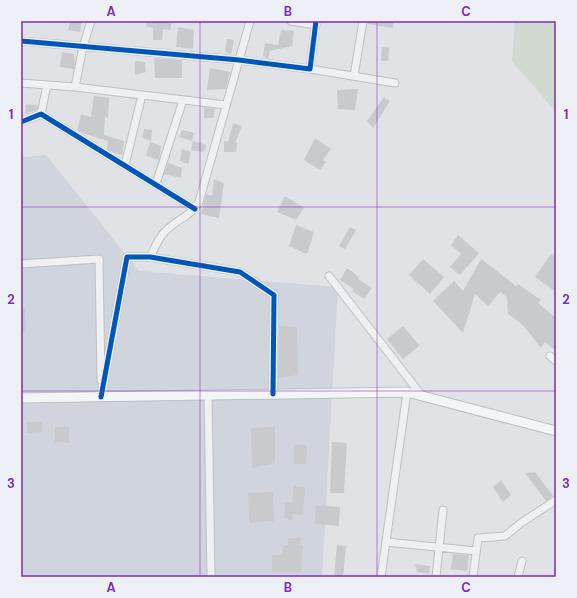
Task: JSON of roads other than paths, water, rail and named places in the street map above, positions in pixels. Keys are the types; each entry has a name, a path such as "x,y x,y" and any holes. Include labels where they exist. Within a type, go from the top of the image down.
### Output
{"main road":[{"path":"21,398 407,392 556,432"}],"street":[{"path":"75,87 83,46 91,21"},
{"path":"150,257 162,235 175,222 195,209 199,202 250,21"},
{"path":"291,21 316,23 310,69"},
{"path":"354,76 363,21"},
{"path":"21,41 239,60 310,69 395,83"},
{"path":"21,83 75,87 226,105"},
{"path":"42,114 47,85"},
{"path":"125,165 142,95"},
{"path":"156,184 184,100"},
{"path":"42,114 195,209"},
{"path":"21,122 42,114"},
{"path":"101,396 127,257 150,257 240,272 274,295 273,394"},
{"path":"21,264 99,259 101,396"},
{"path":"329,276 422,396"},
{"path":"550,356 556,361"},
{"path":"381,577 407,392"},
{"path":"208,395 211,577"},
{"path":"473,577 478,538 505,536 521,523 556,500"},
{"path":"436,577 443,510"},
{"path":"386,542 476,551"},
{"path":"518,577 522,561"}]}
